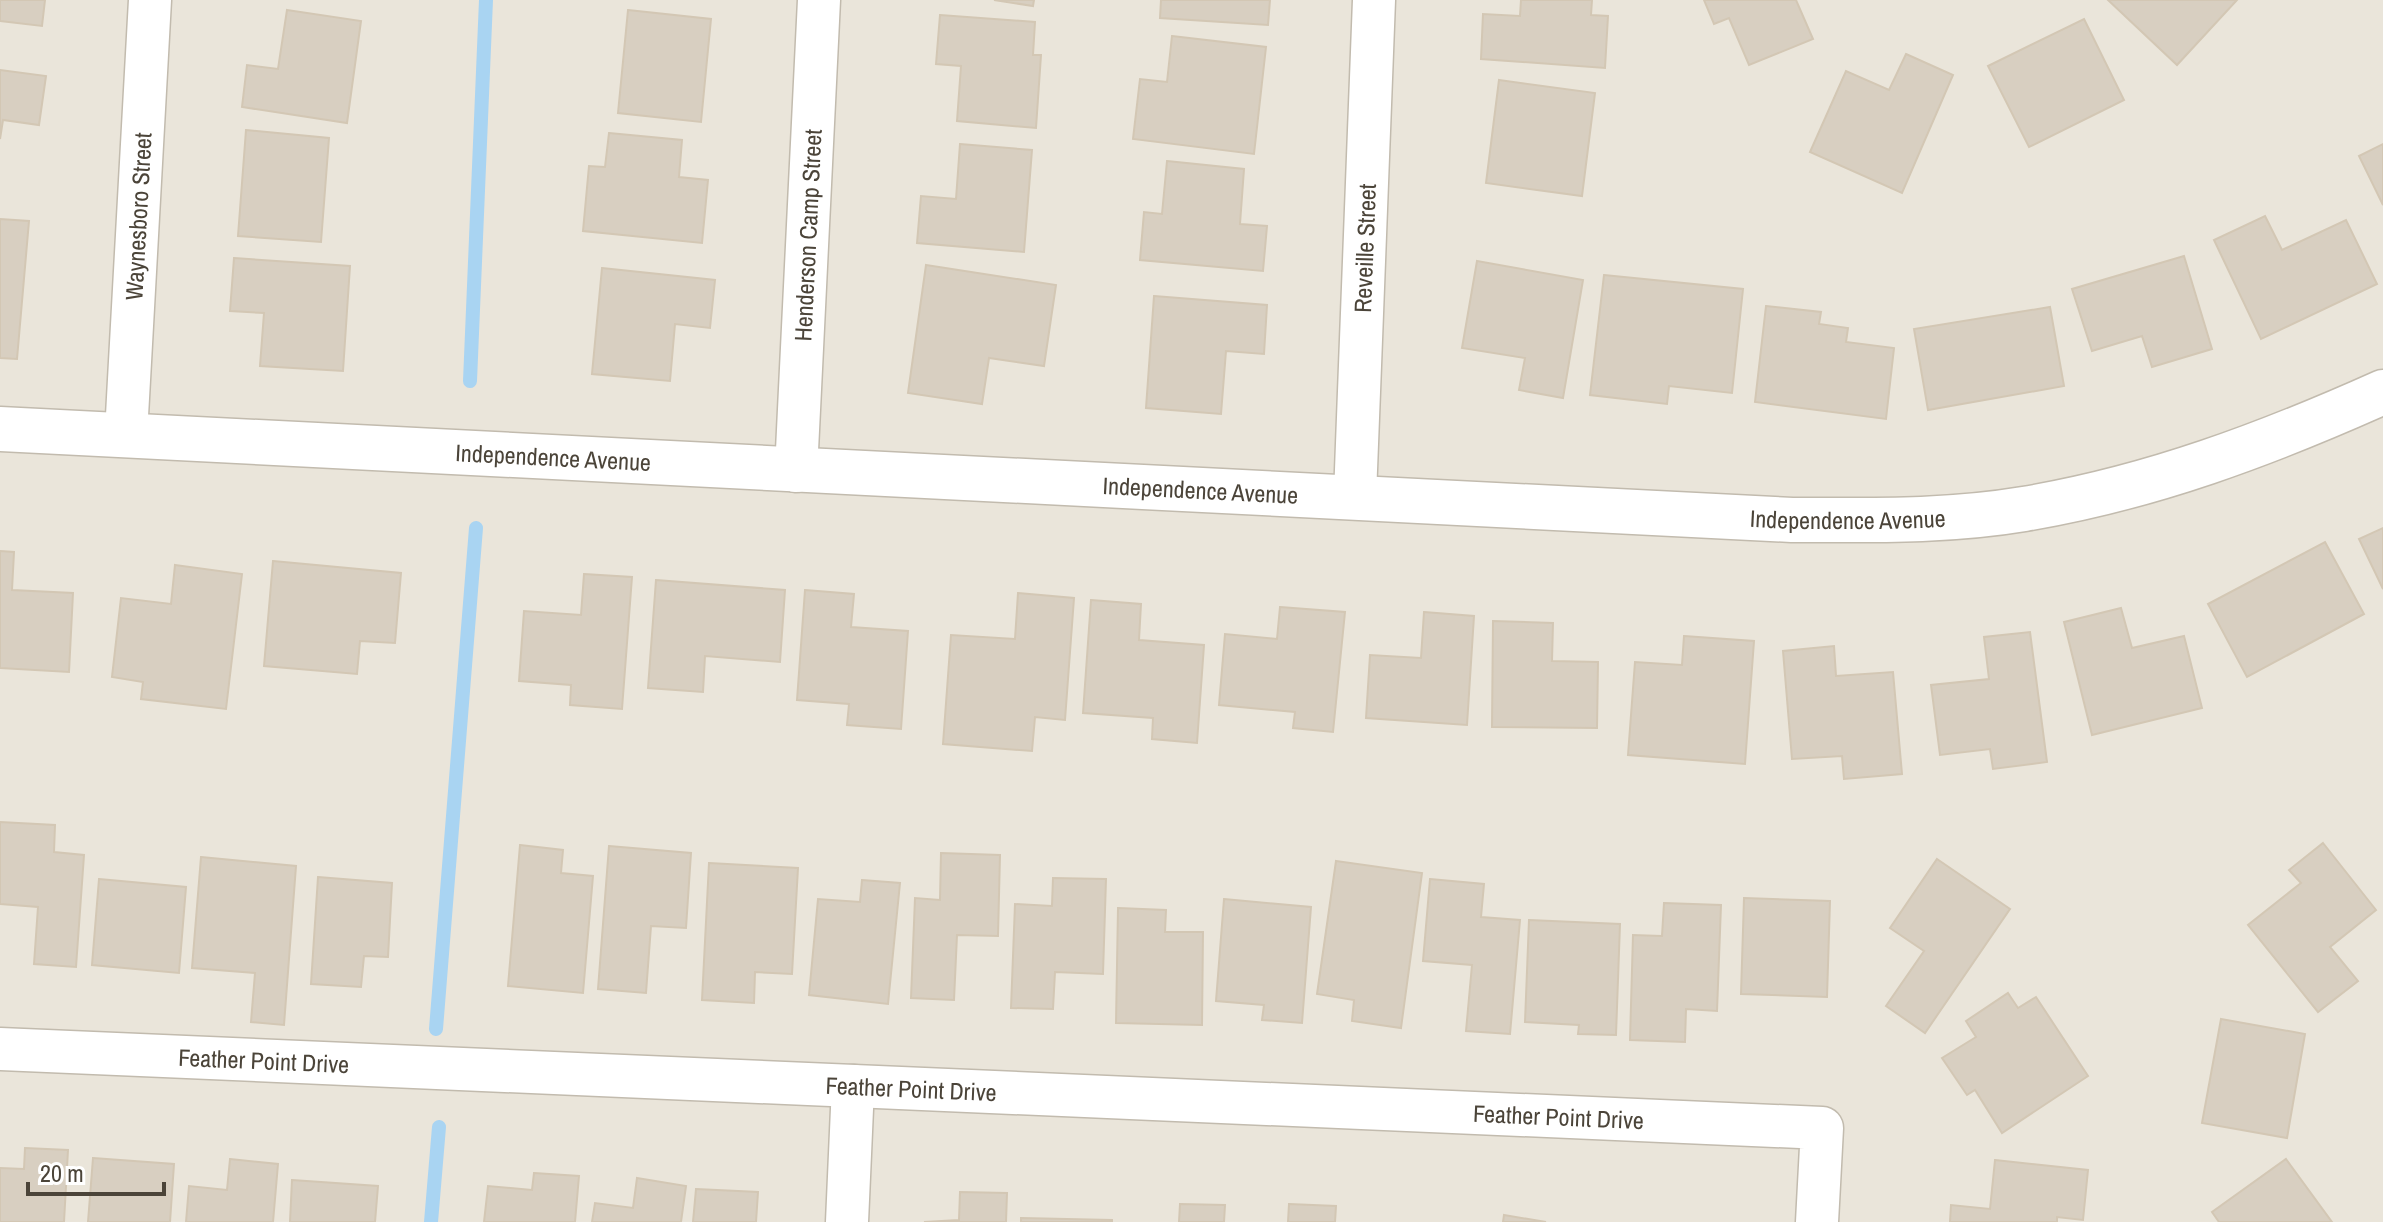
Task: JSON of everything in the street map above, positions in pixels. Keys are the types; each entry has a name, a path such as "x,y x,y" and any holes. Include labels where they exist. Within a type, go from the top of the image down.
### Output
{"street":[{"name":"Waynesboro Street","path":"126,434 150,0"},
{"name":"Henderson Camp Street","path":"796,471 819,0"},
{"name":"Reveille Street","path":"1355,496 1374,0"},
{"name":"Independence Avenue","path":"0,429 1792,520 1907,521 2022,509 2135,486 2245,451 2383,392"},
{"name":"Feather Point Drive","path":"0,1049 1822,1128 1817,1222"},
{"path":"847,1222 853,1086"}],"shaded area":[{"path":"0,0 2383,0 2383,1222 0,1222"}],"building":[{"path":"0,0 45,0 42,26 0,21"},
{"path":"994,0 1034,0 1033,6"},
{"path":"1161,0 1270,0 1268,25 1160,18"},
{"path":"1521,0 1592,0 1591,15 1608,16 1605,68 1481,59 1483,14 1520,16"},
{"path":"1704,0 1796,0 1813,39 1749,65 1729,18 1714,24"},
{"path":"2108,0 2237,0 2177,65"},
{"path":"287,10 361,21 347,123 242,107 247,65 278,69"},
{"path":"628,10 711,19 701,122 618,113"},
{"path":"940,15 1035,22 1033,55 1041,55 1036,128 957,121 961,66 936,64"},
{"path":"2084,19 2124,100 2029,147 1988,66"},
{"path":"1172,36 1266,47 1254,154 1133,139 1140,79 1167,82"},
{"path":"1906,54 1953,75 1902,193 1810,152 1846,71 1889,90"},
{"path":"0,70 46,76 39,125 3,120 0,139"},
{"path":"1499,80 1595,93 1582,196 1486,183"},
{"path":"246,130 329,138 321,242 238,236"},
{"path":"609,133 682,140 679,177 708,180 702,243 583,231 589,166 605,167"},
{"path":"960,144 1032,150 1024,252 917,243 921,196 956,199"},
{"path":"2383,144 2383,205 2359,156"},
{"path":"1167,161 1244,169 1240,224 1267,226 1263,271 1140,260 1144,212 1162,214"},
{"path":"2265,216 2282,250 2346,220 2377,284 2261,339 2214,240"},
{"path":"0,219 29,221 17,359 0,358"},
{"path":"2184,256 2212,349 2152,367 2142,336 2092,351 2072,289"},
{"path":"234,258 350,266 343,371 260,366 264,313 230,311"},
{"path":"1477,261 1583,280 1563,398 1519,390 1525,358 1462,348"},
{"path":"926,265 1056,285 1044,366 989,358 982,404 908,393"},
{"path":"602,268 715,280 710,328 675,324 670,381 592,374"},
{"path":"1604,275 1743,289 1732,393 1669,386 1667,404 1590,395"},
{"path":"1154,296 1267,305 1264,354 1226,351 1221,414 1146,408"},
{"path":"1766,306 1821,312 1819,324 1848,328 1846,342 1894,348 1886,419 1755,402"},
{"path":"2050,307 2064,386 1928,410 1914,329"},
{"path":"2383,528 2383,589 2359,539"},
{"path":"2325,542 2364,614 2247,677 2208,604"},
{"path":"0,551 14,552 12,590 73,593 69,672 0,668"},
{"path":"273,561 401,573 395,643 360,641 357,674 264,666"},
{"path":"175,565 242,574 226,709 141,699 143,682 112,677 121,598 171,604"},
{"path":"584,574 632,577 622,709 570,705 571,685 519,681 524,611 581,615"},
{"path":"656,580 785,590 780,662 705,656 703,692 648,688"},
{"path":"805,590 854,594 851,627 908,631 901,729 847,725 849,704 797,700"},
{"path":"1018,593 1074,598 1065,720 1035,717 1032,751 943,744 951,635 1015,639"},
{"path":"1091,600 1141,604 1139,640 1204,645 1197,743 1152,739 1153,718 1083,713"},
{"path":"1280,607 1345,612 1333,732 1293,728 1295,712 1219,705 1225,634 1277,639"},
{"path":"2121,608 2132,648 2184,636 2202,708 2092,735 2064,622"},
{"path":"1424,612 1474,616 1467,725 1366,718 1370,655 1421,658"},
{"path":"1493,621 1553,623 1552,661 1598,662 1597,728 1492,727"},
{"path":"2030,632 2047,762 1993,769 1990,749 1940,755 1931,685 1989,679 1984,637"},
{"path":"1684,636 1754,641 1745,764 1628,755 1635,662 1682,665"},
{"path":"1834,646 1836,676 1893,672 1902,774 1844,779 1842,756 1792,759 1783,651"},
{"path":"0,822 55,825 54,852 84,855 76,967 34,964 38,907 0,904"},
{"path":"2323,843 2376,910 2330,947 2358,981 2318,1012 2248,925 2301,883 2289,870"},
{"path":"520,845 563,850 561,873 593,876 583,993 508,986"},
{"path":"609,846 691,853 686,928 651,926 646,993 598,989"},
{"path":"941,853 1000,855 998,936 957,935 954,1000 911,998 915,898 940,900"},
{"path":"201,857 296,866 284,1025 251,1022 255,973 192,968"},
{"path":"1937,859 2010,909 1925,1033 1886,1006 1924,951 1890,928"},
{"path":"1336,861 1422,873 1401,1028 1352,1021 1354,1000 1317,994"},
{"path":"709,863 798,868 792,974 755,972 754,1003 702,1000"},
{"path":"318,877 392,883 388,957 364,956 361,987 311,984"},
{"path":"1053,878 1106,879 1103,974 1055,972 1053,1009 1011,1008 1015,904 1052,906"},
{"path":"99,879 186,887 179,973 92,965"},
{"path":"1430,879 1484,884 1481,917 1520,920 1510,1034 1466,1031 1472,965 1423,961"},
{"path":"862,880 900,883 888,1004 809,995 818,899 860,902"},
{"path":"1744,898 1830,901 1827,997 1741,994"},
{"path":"1224,899 1311,907 1302,1023 1262,1020 1264,1005 1216,1001"},
{"path":"1664,903 1721,905 1717,1011 1686,1009 1685,1042 1630,1040 1633,935 1662,936"},
{"path":"1118,908 1166,910 1165,932 1203,932 1202,1025 1116,1023"},
{"path":"1529,920 1620,924 1616,1035 1578,1034 1579,1025 1525,1022"},
{"path":"2008,993 2018,1008 2036,997 2088,1076 2002,1133 1975,1090 1967,1095 1942,1058 1976,1037 1966,1021"},
{"path":"2221,1019 2305,1034 2287,1138 2202,1123"},
{"path":"25,1148 68,1150 64,1222 0,1222 0,1168 24,1169"},
{"path":"93,1158 174,1164 170,1222 88,1222"},
{"path":"230,1159 278,1164 273,1222 186,1222 189,1186 227,1190"},
{"path":"2286,1159 2332,1222 2219,1222 2212,1212"},
{"path":"1995,1160 2088,1170 2083,1220 2057,1217 2057,1222 1950,1222 1951,1205 1990,1209"},
{"path":"534,1173 579,1176 575,1222 484,1222 488,1186 532,1190"},
{"path":"637,1178 686,1186 681,1222 592,1222 595,1203 633,1208"},
{"path":"292,1180 378,1186 375,1222 290,1222"},
{"path":"696,1189 758,1192 756,1222 693,1222"},
{"path":"960,1192 1007,1193 1006,1222 924,1222 959,1220"},
{"path":"1180,1204 1225,1205 1224,1222 1179,1222"},
{"path":"1289,1204 1336,1206 1335,1222 1288,1222"},
{"path":"1504,1215 1546,1222 1503,1222"},
{"path":"1021,1218 1112,1220 1112,1222 1021,1222"}],"waterway":[{"path":"470,381 486,0"},
{"path":"436,1029 476,528"},
{"path":"431,1222 439,1127"}]}
